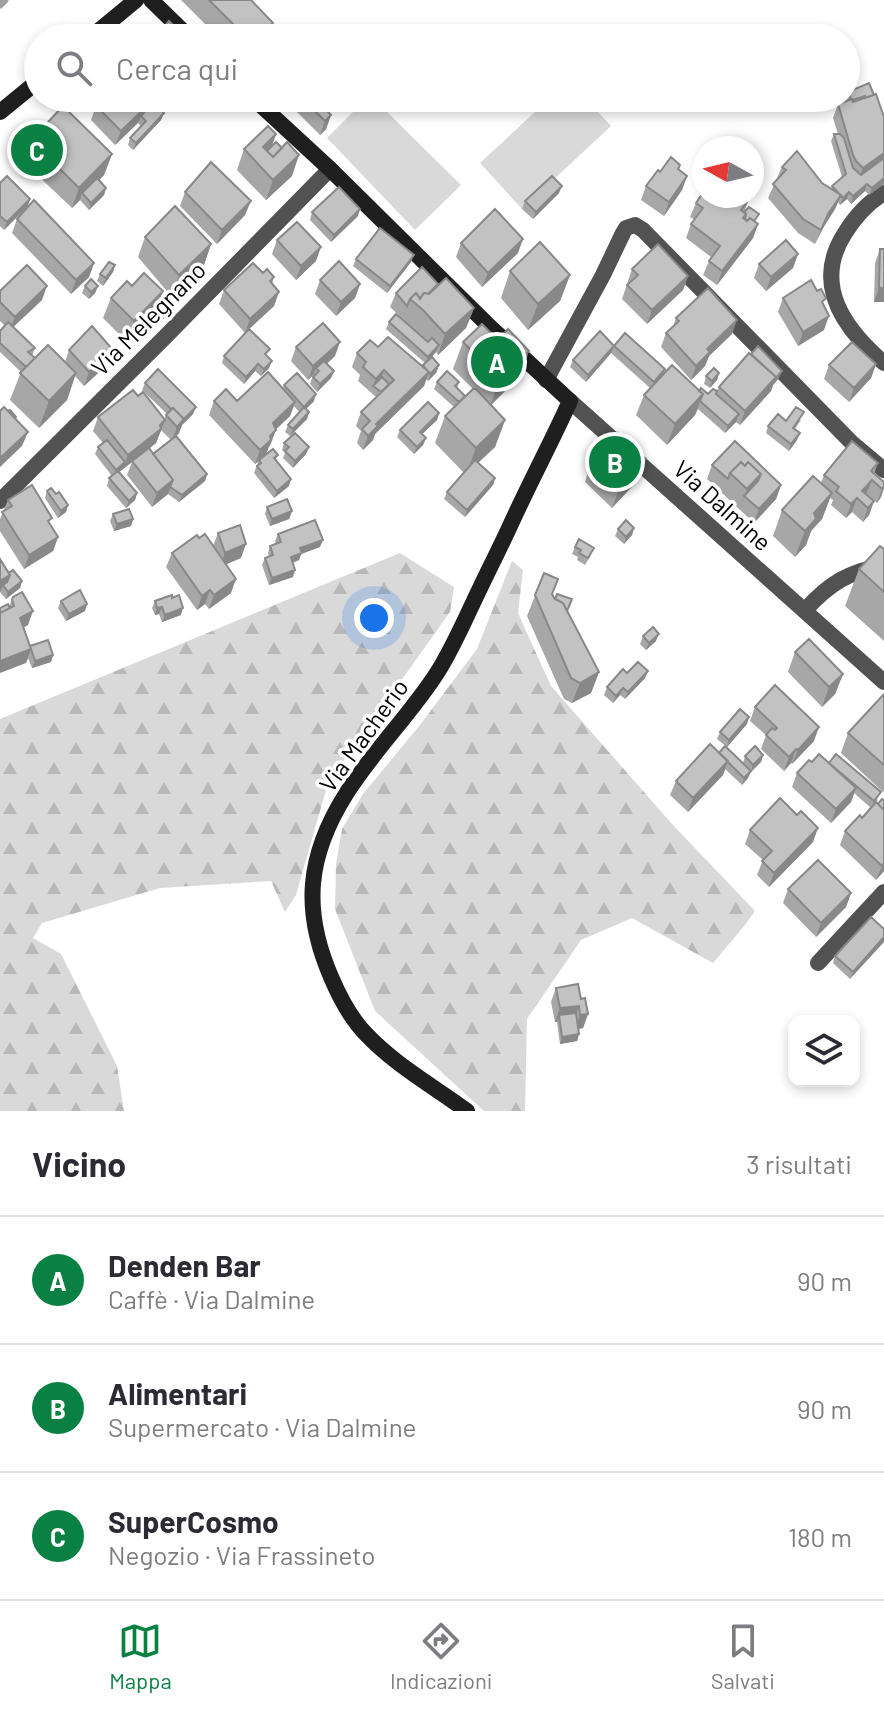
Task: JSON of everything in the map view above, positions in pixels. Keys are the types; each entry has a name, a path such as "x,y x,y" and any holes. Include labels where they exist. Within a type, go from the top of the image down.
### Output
{"street":[{"path":"107,24 136,0"},
{"path":"151,0 176,24"},
{"path":"0,112 24,92"},
{"name":"Via Dalmine","path":"268,112 546,380 884,682"},
{"name":"Via Melegnano","path":"0,501 330,169"},
{"path":"884,193 865,207 847,229 835,252 831,276 835,300 845,322 884,363"},
{"path":"546,380 623,233 626,228 635,225 853,444 884,470"},
{"name":"Via Macherio","path":"467,1111 389,1055 367,1036 351,1015 332,979 317,938 313,881 321,844 335,812 445,659 570,401"},
{"path":"805,610 834,582 852,573 884,565"},
{"path":"818,963 884,892"}],"green space":[{"path":"353,112 387,112 461,185 415,230 327,138"},
{"path":"535,112 598,112 611,126 522,209 480,163"},
{"path":"400,553 454,587 450,612 328,783 296,895 285,912 271,881 160,888 42,923 33,938 61,954 117,1066 124,1111 0,1111 0,719"},
{"path":"512,561 523,570 518,613 551,686 672,824 755,911 713,963 632,918 581,940 527,1019 525,1111 484,1111 375,1011 335,909 336,864 342,829 363,794 477,649"}],"building":[{"path":"209,0 251,0 273,23 272,24 233,24"},
{"path":"869,83 874,95 860,98 860,87"},
{"path":"876,94 884,117 884,153 863,168 853,155 840,112 860,112 860,100"},
{"path":"57,112 69,112 112,154 79,188 40,149 43,146 34,137"},
{"path":"102,112 141,112 121,131"},
{"path":"144,112 164,113 136,143 130,138 146,121 141,116"},
{"path":"316,112 328,112 331,115 325,121"},
{"path":"268,126 276,134 263,147 273,157 287,142 299,155 273,180 244,149"},
{"path":"834,134 844,138 853,168 861,175 884,158 884,178 872,188 867,184 853,196 849,192 843,198 832,186 846,174"},
{"path":"276,142 282,148 273,157 267,151"},
{"path":"797,151 822,183 841,195 821,230 803,219 773,184 786,170 782,167"},
{"path":"671,157 687,176 669,202 646,186"},
{"path":"211,162 251,201 222,230 185,192"},
{"path":"7,176 30,199 7,222 0,216 0,183"},
{"path":"552,176 562,186 536,212 525,201"},
{"path":"97,178 106,188 91,203 82,193"},
{"path":"339,187 360,209 334,235 312,212"},
{"path":"34,200 94,263 76,280 17,219"},
{"path":"175,206 211,244 179,275 145,237"},
{"path":"703,208 742,208 746,214 743,218 747,221 750,218 758,224 722,271 709,261 720,246 691,224"},
{"path":"750,208 759,214 754,221 750,218 747,221 744,212"},
{"path":"495,209 523,239 488,273 461,243"},
{"path":"297,222 321,247 301,266 277,240"},
{"path":"380,228 414,255 390,286 356,259"},
{"path":"786,240 798,254 771,277 759,264"},
{"path":"540,242 570,275 538,304 510,271"},
{"path":"658,244 688,276 652,310 627,285 638,275 632,269"},
{"path":"880,249 884,249 884,288 879,288"},
{"path":"339,261 360,284 341,302 320,280"},
{"path":"109,262 115,265 106,278 100,274"},
{"path":"253,263 263,273 267,269 274,277 270,281 279,292 250,319 224,290"},
{"path":"27,265 47,286 15,317 0,302 0,291"},
{"path":"422,267 438,284 420,298 416,293 407,306 396,293"},
{"path":"144,273 163,291 134,321 111,298 127,281 132,286"},
{"path":"446,278 474,308 445,334 410,299 416,293 420,299 424,293 429,294"},
{"path":"91,279 98,286 91,292 85,286"},
{"path":"811,280 817,291 821,289 826,298 822,302 829,316 803,332 783,298"},
{"path":"708,288 737,320 707,349 710,352 696,366 666,333 679,321 676,318"},
{"path":"164,297 173,305 162,315 157,309"},
{"path":"396,314 428,342 432,338 439,345 428,357 389,322"},
{"path":"8,322 35,348 28,352 35,358 26,367 0,343 0,331"},
{"path":"323,323 340,342 313,366 296,347"},
{"path":"482,324 498,340 508,329 529,351 500,379 463,342"},
{"path":"92,326 113,350 89,372 69,350"},
{"path":"249,329 270,349 265,354 272,361 264,369 258,364 246,377 224,356"},
{"path":"600,331 614,346 588,375 573,360"},
{"path":"625,333 665,369 654,382 614,346"},
{"path":"388,337 429,372 376,424 378,426 368,436 362,429 370,421 361,412 394,380 384,370 376,379 363,367 366,362 357,353 370,340 378,347"},
{"path":"852,342 876,364 854,388 829,365"},
{"path":"48,345 76,373 49,401 20,373"},
{"path":"758,346 782,371 774,380 776,377 751,354"},
{"path":"749,353 776,377 745,411 719,387"},
{"path":"432,357 439,365 430,374 423,365"},
{"path":"324,361 334,371 320,384 313,377 319,371 316,368"},
{"path":"672,365 703,394 675,424 644,395"},
{"path":"714,368 719,373 712,381 706,376"},
{"path":"158,369 196,407 184,419 145,383"},
{"path":"447,371 459,382 455,386 465,396 459,402 437,382"},
{"path":"268,372 295,402 273,423 276,430 260,450 214,401 226,389 237,401"},
{"path":"297,373 316,394 304,407 284,385"},
{"path":"382,377 389,384 381,392 373,386"},
{"path":"701,388 708,394 713,389 717,391 716,394 739,414 728,426 700,401 703,394 699,391"},
{"path":"473,389 505,420 476,448 445,416"},
{"path":"133,390 138,396 143,392 165,420 160,425 161,429 128,455 98,417"},
{"path":"428,402 439,413 420,432 426,438 417,447 400,430"},
{"path":"4,407 28,432 0,458 0,411"},
{"path":"304,407 309,412 293,429 288,425"},
{"path":"796,407 804,412 793,428 800,433 791,444 768,426 778,414 786,421"},
{"path":"173,408 184,419 177,427 166,415"},
{"path":"295,433 309,447 295,461 285,451 289,447 284,443"},
{"path":"618,433 646,459 620,487 592,461"},
{"path":"176,436 207,474 182,495 170,487 173,480 153,454"},
{"path":"107,440 125,462 116,470 98,447"},
{"path":"735,441 781,485 759,509 744,496 761,474 748,462 745,466 741,462 728,479 712,465"},
{"path":"852,441 878,463 871,471 884,482 882,489 872,480 862,491 874,501 868,508 857,498 851,504 836,491 839,487 824,475"},
{"path":"149,448 173,480 157,493 132,461"},
{"path":"273,449 278,455 274,458 291,479 277,491 257,466 261,463 259,460"},
{"path":"475,460 495,478 467,510 447,492"},
{"path":"741,462 745,466 748,462 761,474 747,489 730,473"},
{"path":"118,471 137,493 129,501 109,478"},
{"path":"813,476 832,493 814,513 816,519 805,531 782,510"},
{"path":"32,485 52,518 48,521 58,537 29,555 2,512 12,506 8,500"},
{"path":"51,488 56,494 59,492 68,505 61,511 47,491"},
{"path":"287,499 292,511 272,519 267,507"},
{"path":"129,509 133,519 117,524 113,514"},
{"path":"315,520 323,540 300,548 302,553 291,557 295,570 272,578 265,558 273,555 270,546 281,542 278,534"},
{"path":"626,520 634,528 626,537 618,529"},
{"path":"240,525 246,544 225,553 218,533"},
{"path":"205,534 236,579 214,595 210,590 202,596 172,553 197,535 199,538"},
{"path":"579,539 594,548 588,558 575,547"},
{"path":"880,546 884,549 884,592 859,569"},
{"path":"0,559 10,575 0,581"},
{"path":"13,570 22,581 8,592 3,585"},
{"path":"544,573 558,579 552,594 563,603 599,672 580,683 571,678 535,595"},
{"path":"80,590 87,604 69,614 61,601"},
{"path":"22,592 33,611 20,618 31,649 0,661 0,613 14,606 13,597"},
{"path":"557,594 572,599 567,611 563,603 555,599"},
{"path":"172,595 172,598 179,595 183,608 165,615 162,607 157,608 155,601"},
{"path":"8,604 10,608 0,613 0,608"},
{"path":"653,627 659,634 649,643 643,636"},
{"path":"809,639 843,674 829,687 795,652"},
{"path":"48,640 53,655 35,661 30,646"},
{"path":"638,662 648,671 628,692 623,688 616,696 607,687 623,669 627,673"},
{"path":"775,685 819,727 789,757 766,735 772,728 777,728 755,707"},
{"path":"884,694 884,765 848,733"},
{"path":"740,709 749,717 729,740 720,732"},
{"path":"710,744 728,761 693,798 676,781"},
{"path":"725,746 751,771 744,778 719,753"},
{"path":"755,746 763,755 753,765 745,756"},
{"path":"819,754 856,788 836,809 797,773"},
{"path":"836,754 881,792 874,801 829,763"},
{"path":"780,798 797,815 801,811 818,828 774,873 762,861 772,851 750,830"},
{"path":"876,802 884,810 882,866 845,831"},
{"path":"818,860 851,893 821,923 788,889"},
{"path":"871,917 884,929 884,937 853,972 835,956"},
{"path":"578,984 588,1014 580,1015 579,1006 560,1008 556,988"},
{"path":"576,1013 579,1034 562,1037 559,1015"}],"waterway":[{"path":"0,5 5,0"}],"place":[{"name":"SuperCosmo","path":"37,150"},
{"name":"Denden Bar","path":"497,362"},
{"name":"Alimentari","path":"615,462"}]}
